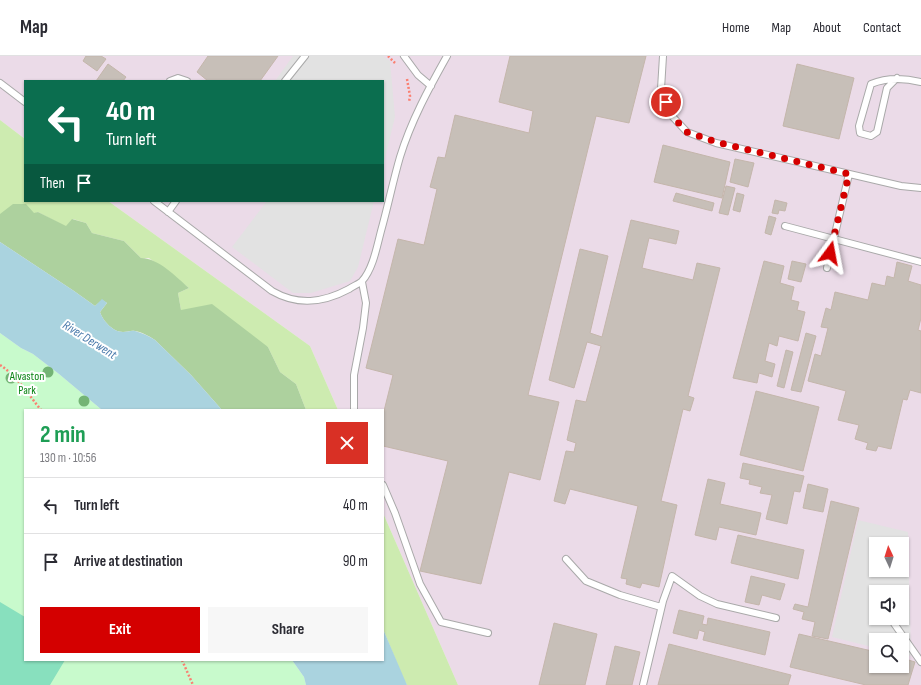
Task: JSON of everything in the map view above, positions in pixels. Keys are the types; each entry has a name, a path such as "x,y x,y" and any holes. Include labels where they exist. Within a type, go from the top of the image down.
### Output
{"lane":[{"path":"287,80 305,56"},
{"path":"404,56 418,75 431,86"},
{"path":"155,202 283,298 295,301 310,301 324,299 339,294 362,282 375,257 400,157 417,113 447,56"},
{"path":"663,56 661,90 670,114 687,132 716,142 849,174 901,186 921,188"},
{"path":"173,80 178,78 184,80"},
{"path":"897,78 887,88 877,132 871,136 860,133 860,126 871,84 897,78 921,82"},
{"path":"0,83 24,101"},
{"path":"827,268 849,174"},
{"path":"168,212 175,202"},
{"path":"785,226 921,262"},
{"path":"354,409 354,375 366,303 362,282"},
{"path":"384,487 395,513 420,584 441,622 488,633"},
{"path":"566,559 586,581 620,595 661,607"},
{"path":"643,685 661,607 672,576 700,596 717,604 776,618"},
{"path":"895,625 921,662"}],"path":[{"path":"388,56 399,67"},
{"path":"406,78 409,84 409,108"},
{"path":"0,365 8,370 20,383 39,409"},
{"path":"182,661 193,685"}],"shaded area":[{"path":"0,56 921,56 921,685 458,685 384,515 384,409 338,409 310,346 109,202 384,202 384,80 24,80 24,138 0,120"},
{"path":"293,56 383,56 390,61 395,117 384,162 384,80 276,80"},
{"path":"266,202 374,202 358,267 350,281 311,293 293,293 232,247"},
{"path":"858,520 908,532 908,537 869,537 869,577 909,577 909,573 911,656 909,656 909,633 869,633 869,646 832,637"}],"green space":[{"path":"0,120 24,138 24,202 109,202 310,346 338,409 306,409 296,384 280,372 268,347 181,310 178,293 189,288 149,258 141,258 124,241 92,233 86,223 73,219 66,227 38,212 34,214 0,214"},
{"path":"13,204 26,204 34,213 38,212 66,226 72,219 86,223 92,233 124,241 141,258 155,261 189,288 178,293 181,310 212,304 268,347 280,372 296,384 306,409 221,409 191,375 155,340 140,332 119,332 112,328 103,319 100,312 107,303 102,300 95,306 0,242 0,214"},
{"name":"Alvaston Park","path":"0,333 21,348 33,354 101,409 24,409 24,661 293,661 304,677 306,685 0,685"},
{"path":"384,515 458,685 407,685 384,631"},
{"path":"0,602 24,616 24,661 64,661 50,685 0,685"}],"water":[{"name":"River Derwent","path":"0,242 95,306 102,299 107,303 100,312 103,319 112,328 119,332 135,331 155,340 191,375 221,409 101,409 33,354 21,348 0,333"},
{"path":"384,631 407,685 306,685 304,677 293,661 384,661"}],"building":[{"path":"86,56 101,56 106,59 97,71 83,61"},
{"path":"208,56 278,56 261,80 207,80 197,72"},
{"path":"510,56 646,56 629,123 596,116 528,395 559,402 540,480 509,472 481,584 420,571 448,461 384,446 384,411 393,375 366,368 398,239 424,245 437,189 430,187 438,157 445,158 455,115 529,133 533,111 499,102"},
{"path":"108,64 126,77 124,80 97,80"},
{"path":"797,64 854,78 839,139 783,126"},
{"path":"663,145 730,162 722,198 654,182"},
{"path":"735,159 754,163 748,187 730,182"},
{"path":"726,186 735,188 728,215 719,213"},
{"path":"676,193 714,203 712,211 673,201"},
{"path":"737,193 744,195 740,212 733,210"},
{"path":"775,200 787,203 785,211 779,210 778,214 772,213"},
{"path":"769,216 776,218 771,235 765,233"},
{"path":"631,220 679,231 676,244 649,238 642,268 693,280 697,263 720,268 688,396 694,398 690,411 683,409 661,501 677,505 659,587 642,583 640,588 626,584 627,579 621,578 638,506 570,489 565,504 554,501 566,451 574,452 576,443 567,440 576,400 586,402 601,346 587,342 574,388 549,380 580,249 608,256 590,333 602,337"},
{"path":"764,261 784,266 780,283 794,287 791,300 799,302 797,310 805,312 798,341 779,336 777,346 769,343 765,361 775,364 772,377 759,373 757,383 733,378"},
{"path":"792,261 806,264 801,282 788,279"},
{"path":"897,262 912,266 908,281 921,285 921,318 918,330 921,331 921,393 910,390 907,400 903,399 891,449 878,446 876,451 866,449 868,443 855,439 859,425 838,420 846,391 808,381 815,354 821,356 828,328 821,327 826,308 831,310 835,292 868,300 872,283 885,286 887,276 894,278"},
{"path":"806,333 816,336 801,392 791,390"},
{"path":"786,350 793,352 784,388 777,386"},
{"path":"756,391 819,407 803,471 740,455"},
{"path":"743,463 804,476 800,492 794,491 787,524 766,519 772,495 760,493 762,487 749,484 750,480 740,478"},
{"path":"708,479 725,483 720,504 761,513 756,535 719,527 716,540 695,535"},
{"path":"808,484 828,489 823,512 803,508"},
{"path":"831,501 859,508 828,639 812,636 815,622 802,619 804,612 793,609 795,604 808,607"},
{"path":"738,535 804,550 798,579 731,563"},
{"path":"751,576 785,584 780,600 762,595 759,605 745,602"},
{"path":"679,610 704,616 702,624 707,625 708,618 770,632 765,655 703,640 705,632 699,630 697,639 673,633"},
{"path":"554,623 597,634 585,685 539,685"},
{"path":"799,634 869,650 869,673 909,673 909,660 915,662 908,685 866,685 790,667"},
{"path":"669,644 791,675 788,685 658,685"},
{"path":"615,646 640,652 632,685 606,685"}],"route":[{"path":"666,102 670,114 687,132 716,142 849,174 830,253"}]}
